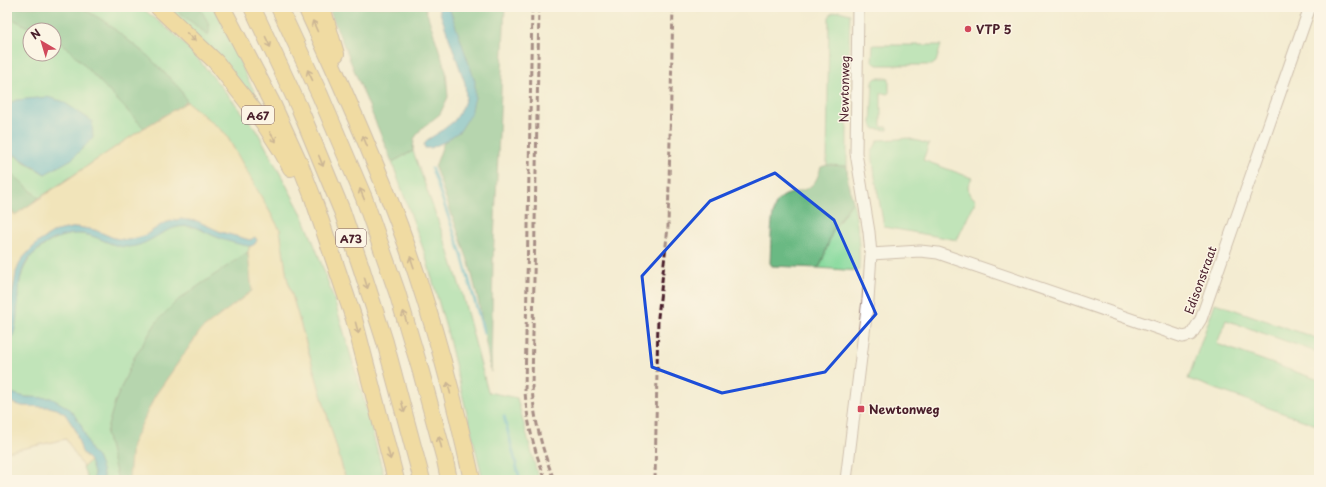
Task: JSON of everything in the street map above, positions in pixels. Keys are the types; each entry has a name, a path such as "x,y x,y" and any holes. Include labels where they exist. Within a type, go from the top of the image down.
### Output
{"highway":[{"name":"A67","path":"158,7 216,62 263,122 282,150 327,238"},
{"name":"A73","path":"222,7 272,103 312,194 354,319 396,480"},
{"name":"A73","path":"252,7 299,107 342,211 385,342 422,480"},
{"name":"A73","path":"279,7 320,95 366,205 406,321 445,460 449,480"},
{"path":"306,7 349,100 400,227 440,353 472,480"},
{"path":"322,7 330,30 349,100"}],"street":[{"name":"Newtonweg","path":"846,480 868,300 871,254 869,232 856,153 858,7"},
{"name":"Edisonstraat","path":"871,254 920,251 938,253 1183,337 1191,335 1201,319 1310,7"}],"highlighted area":[{"path":"775,173 834,220 876,314 825,372 722,393 652,367 642,276 710,201"}],"green space":[{"path":"7,7 80,7 104,21 148,56 180,89 187,102 144,128 66,46 62,44 62,22 22,22 22,24 7,16"},
{"path":"80,7 138,7 147,12 178,37 256,129 303,216 318,254 334,299 363,397 385,480 346,480 287,278 280,230 225,133 187,102 180,89 148,56 104,21"},
{"path":"164,7 173,7 208,35 209,26 199,7 215,7 247,78 270,120"},
{"path":"173,7 199,7 209,25 208,35"},
{"path":"328,7 425,7 446,71 448,97 440,114 421,129 414,139 413,151 392,162"},
{"path":"449,7 505,7 493,262 491,372 478,299 469,263 435,167 444,142 460,131 475,97"},
{"path":"839,11 850,14 847,166 827,165 829,17 832,13"},
{"path":"7,16 22,24 22,62 62,62 62,44 66,46 144,128 39,198 7,169 7,150 45,174 16,100 7,105"},
{"path":"873,45 941,45 936,62 932,65 877,65 872,61"},
{"path":"876,78 889,78 889,94 881,93 881,127 888,127 888,130 875,129 871,124 873,81"},
{"path":"907,138 929,144 923,160 972,178 968,185 969,194 976,200 957,240 884,227 872,152 878,140"},
{"path":"413,151 462,293 488,392 517,398 537,473 541,480 483,480 448,335 425,254 392,162"},
{"path":"827,165 847,166 848,184 853,201 833,230 821,264 818,268 772,266 770,263 771,231 773,214 777,202 780,198 809,187 816,180 821,167"},
{"path":"7,169 39,198 15,215 7,206"},
{"path":"853,201 858,236 859,271 818,268 821,264 833,230"},
{"path":"180,226 195,227 219,238 250,246 248,252 178,300 158,320 134,358 115,402 106,433 118,480 104,480 97,457 91,451 85,438 51,398 25,397 7,392 7,348 9,345 19,296 20,280 24,268 31,256 46,244 59,237 77,233 93,236 112,244 146,242 166,230"},
{"path":"248,252 252,291 201,330 155,396 132,445 129,480 118,480 106,433 115,402 134,358 158,320 178,300"},
{"path":"1215,303 1319,339 1319,353 1226,320 1217,344 1319,380 1319,426 1188,379"},
{"path":"90,461 94,473 94,480 88,480 83,467"}],"sand":[{"path":"187,102 225,133 280,230 287,278 346,480 129,480 132,445 155,396 201,330 252,291 248,252 250,246 255,244 257,240 255,237 250,240 221,232 197,221 180,219 164,223 144,236 128,240 114,238 95,230 77,227 56,231 37,243 21,260 13,288 7,328 7,206 15,215 144,128"},
{"path":"7,401 22,406 49,407 57,409 65,414 75,429 82,452 90,461 83,467 66,439 7,452"}],"water":[{"path":"438,7 449,7 475,81 475,97 471,114 460,131 444,142 431,148 425,148 424,145 427,140 454,121 462,109 466,97 465,83"},
{"path":"47,97 62,101 92,121 93,138 72,159 45,174 7,150 7,105 16,100"},
{"path":"180,219 197,221 221,232 250,240 255,237 257,240 255,244 249,246 221,239 194,227 184,226 167,231 146,242 129,247 122,247 90,235 83,234 71,234 57,238 40,248 31,256 24,266 19,289 16,326 13,337 7,348 7,328 16,272 21,260 37,243 56,231 77,227 95,230 114,238 128,240 144,236 164,223"},
{"path":"7,392 25,397 51,398 67,407 81,425 91,451 97,457 102,469 104,480 94,480 94,473 90,461 82,452 75,429 65,414 57,409 49,407 22,406 7,401"}],"waterway":[{"path":"432,169 462,256 484,333"},
{"path":"504,416 520,480"}],"railway":[{"path":"532,7 525,391 527,414 532,436 546,480"},
{"path":"539,7 532,387 539,434 554,480"},
{"path":"655,480 658,317 668,227 673,7"}],"place":[{"name":"VTP 5","path":"968,29"},
{"name":"Newtonweg","path":"861,409"}]}
